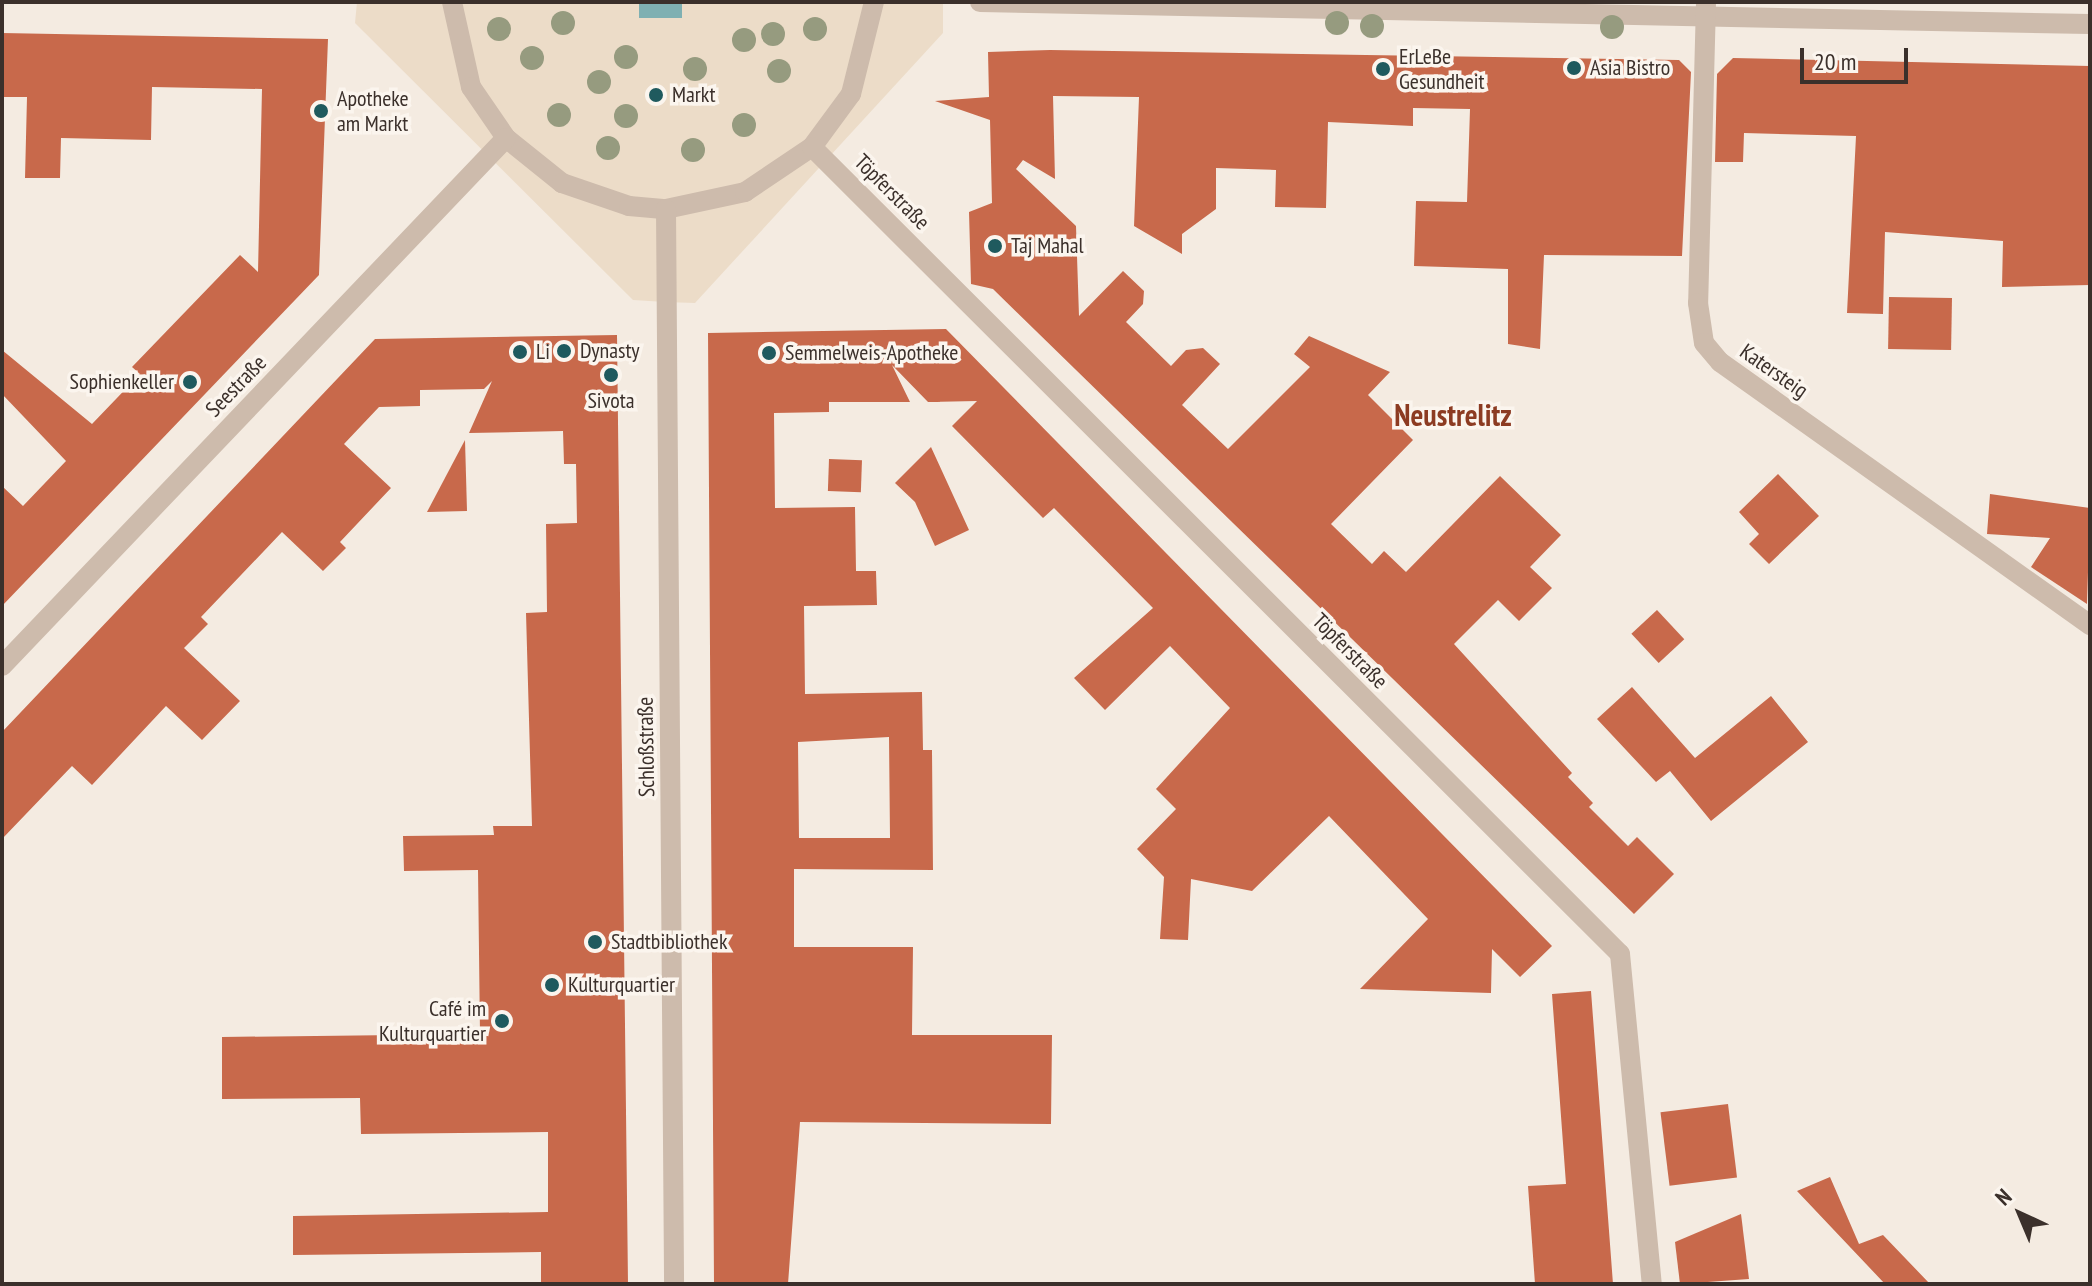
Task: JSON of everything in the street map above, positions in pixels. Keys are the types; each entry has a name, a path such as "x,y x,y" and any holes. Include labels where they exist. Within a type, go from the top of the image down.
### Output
{"street":[{"path":"452,2 471,87 506,138 562,183 629,206 666,209 745,192 812,147 851,94 874,2"},
{"path":"981,2 1706,8 2090,24"},
{"name":"Katersteig","path":"1706,8 1698,303 1704,343 1720,362 2090,625"},
{"name":"Seestraße","path":"2,666 506,138"},
{"name":"Töpferstraße","path":"812,147 1620,954 1652,1284"},
{"name":"Schloßstraße","path":"666,209 674,1284"}],"shaded area":[{"name":"Markt","path":"357,2 943,2 943,33 695,303 665,302 633,300 355,23"}],"water":[{"path":"639,2 682,2 682,18 639,18"}],"building":[{"path":"2,33 328,39 319,275 2,606 2,486 23,506 66,461 2,394 2,350 92,424 140,374 132,367 240,255 258,272 262,89 152,87 151,140 61,138 60,178 25,178 27,97 2,97"},
{"path":"1050,50 1679,60 1691,72 1682,256 1544,255 1540,349 1508,344 1508,269 1414,266 1416,201 1467,202 1470,109 1413,108 1413,126 1328,122 1326,208 1275,207 1276,170 1216,168 1216,209 1182,234 1182,254 1134,226 1139,97 1053,96 1055,179 1023,160 1016,169 1076,226 1079,316 1123,271 1144,291 1143,304 1126,322 1171,366 1186,350 1203,348 1220,364 1182,405 1228,449 1310,367 1294,354 1309,336 1390,372 1368,395 1413,440 1331,524 1372,564 1384,551 1406,572 1500,476 1561,535 1530,567 1552,588 1519,621 1498,600 1454,644 1572,773 1568,777 1593,803 1589,807 1628,846 1637,837 1674,874 1634,914 993,289 971,284 969,212 992,203 990,120 935,101 989,97 988,52"},
{"path":"1733,58 2090,66 2090,285 2002,287 2003,241 1885,232 1883,314 1847,313 1856,136 1744,133 1743,162 1715,162 1717,74"},
{"path":"1889,297 1952,298 1951,350 1888,349"},
{"path":"946,329 1552,946 1520,977 1492,949 1491,993 1360,989 1428,919 1329,816 1252,891 1191,879 1188,940 1160,939 1164,877 1137,849 1176,809 1156,789 1230,708 1170,646 1105,710 1074,678 1153,608 1054,508 1043,518 952,426 977,401 928,402 892,365 910,402 829,402 829,412 774,413 775,508 855,507 856,571 876,571 877,605 804,606 805,694 922,692 923,750 932,750 933,870 794,869 794,947 913,947 912,1035 1052,1035 1051,1124 800,1122 788,1284 714,1284 708,333","holes":["889,737 890,838 799,838 798,742"]},
{"path":"617,335 628,1284 541,1284 541,1252 293,1255 293,1216 548,1212 548,1132 361,1134 360,1098 222,1099 222,1037 480,1034 478,870 404,871 403,836 494,835 493,826 532,826 526,613 547,612 546,524 577,523 576,464 564,464 563,431 469,433 492,381 484,389 420,390 420,406 379,407 344,444 391,488 340,542 346,548 323,571 282,532 201,617 208,624 184,648 240,701 202,740 166,706 92,785 72,766 2,839 2,732 375,339"},
{"path":"465,440 467,511 427,512"},
{"path":"931,447 969,530 935,546 915,502 895,483"},
{"path":"829,459 862,460 861,492 828,491"},
{"path":"1778,474 1819,516 1769,564 1749,544 1759,534 1739,512"},
{"path":"1990,494 2090,508 2087,604 2031,567 2050,538 1987,534"},
{"path":"1657,610 1684,639 1659,663 1631,634"},
{"path":"1632,687 1695,758 1771,696 1808,742 1711,821 1670,771 1656,782 1597,719"},
{"path":"1591,991 1613,1284 1535,1284 1528,1186 1566,1184 1552,994"},
{"path":"1728,1104 1737,1177 1670,1186 1661,1112"},
{"path":"1830,1177 1859,1244 1883,1235 1930,1284 1885,1284 1797,1191"},
{"path":"1741,1214 1749,1279 1680,1284 1675,1242"}],"place":[{"name":"Asia Bistro","path":"1574,68"},
{"name":"ErLeBe Gesundheit","path":"1383,69"},
{"name":"Markt","path":"656,95"},
{"name":"Apotheke am Markt","path":"321,111"},
{"name":"Taj Mahal","path":"995,246"},
{"name":"Dynasty","path":"564,351"},
{"name":"Li","path":"520,352"},
{"name":"Semmelweis-Apotheke","path":"769,353"},
{"name":"Sivota","path":"611,375"},
{"name":"Sophienkeller","path":"190,382"},
{"name":"Stadtbibliothek","path":"595,942"},
{"name":"Kulturquartier","path":"552,985"},
{"name":"Café im Kulturquartier","path":"502,1021"}],"district":[{"name":"Neustrelitz","path":"1453,415"}]}
